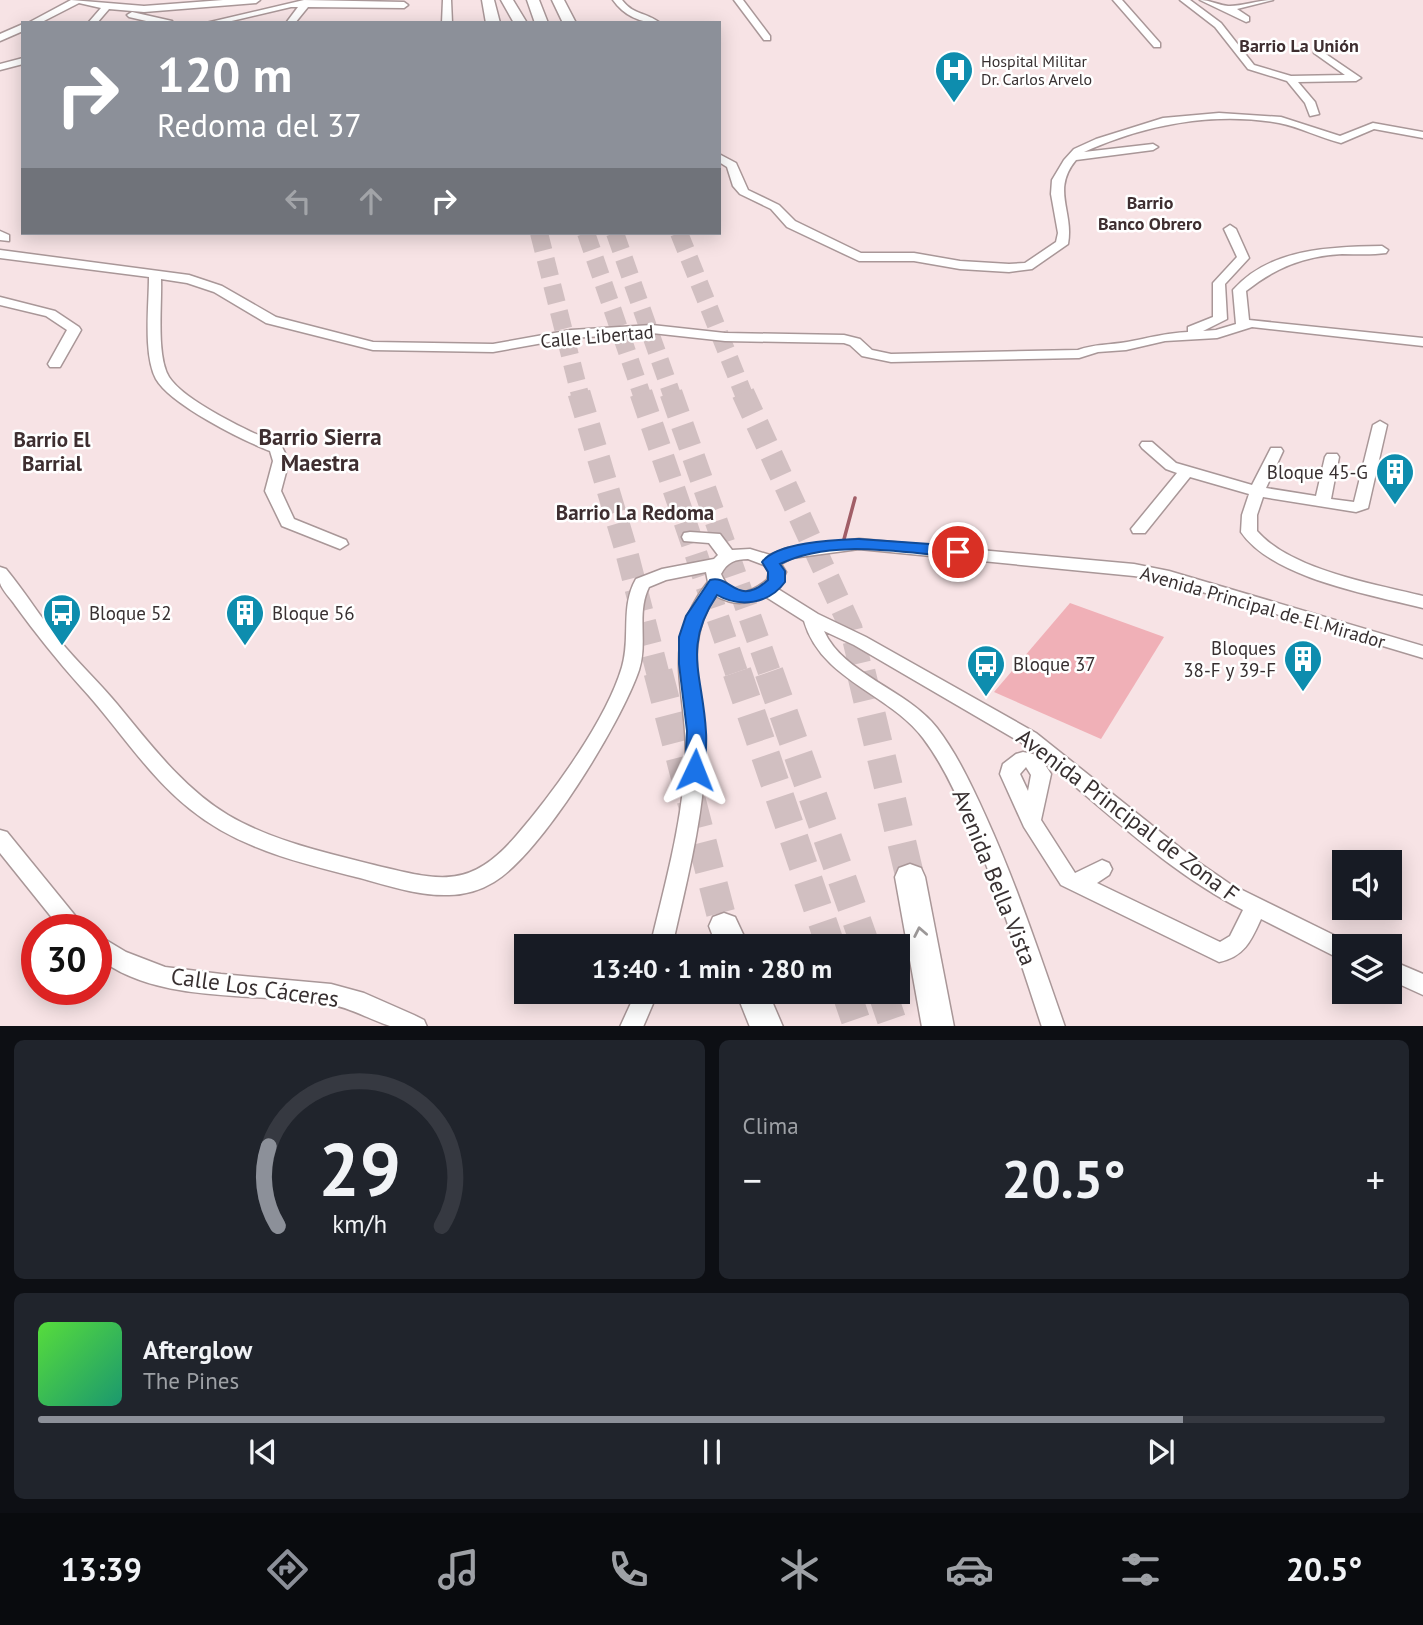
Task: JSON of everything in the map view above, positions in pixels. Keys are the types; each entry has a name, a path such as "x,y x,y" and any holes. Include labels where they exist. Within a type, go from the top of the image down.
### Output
{"highway":[{"path":"488,0 493,21"},
{"path":"508,0 522,21"},
{"path":"517,0 522,21"},
{"path":"533,0 541,21"},
{"path":"545,0 550,21"},
{"path":"558,0 569,21"},
{"path":"910,877 938,1026"},
{"path":"757,1004 767,1026"}],"street":[{"path":"36,21 78,0 141,9 256,0"},
{"path":"447,0 447,21"},
{"path":"617,0 625,12 652,21"},
{"path":"738,0 767,38"},
{"path":"1117,0 1157,46"},
{"path":"1185,1 1202,0 1246,19"},
{"path":"1226,9 1269,0"},
{"path":"291,21 304,1"},
{"path":"217,21 264,8 304,1 405,3 399,16"},
{"path":"1185,1 1228,35 1242,60 1251,67 1290,79 1356,78 1317,51"},
{"path":"94,21 107,6"},
{"path":"141,9 131,16 158,21"},
{"path":"0,38 21,28"},
{"path":"0,67 21,62"},
{"path":"1290,79 1310,102 1314,114"},
{"path":"721,158 732,165 738,186 744,192 775,207 791,224 853,255 914,257 960,265 1009,268 1028,266 1062,244 1064,233 1057,185 1072,157 1100,141 1156,122 1200,116 1282,120 1341,140 1373,126 1394,127 1423,135"},
{"path":"1072,157 1153,148"},
{"path":"1187,336 1193,330 1220,319 1219,283 1243,258 1230,229"},
{"path":"1242,324 1239,290 1289,258 1323,250 1382,250"},
{"name":"Calle Libertad","path":"0,254 189,279 218,289 271,320 351,342 389,348 493,348 571,334 652,329 724,338 844,339 855,342 874,355 915,359 1079,354 1096,348 1217,334 1242,324 1262,323 1423,342"},
{"path":"155,273 156,356 163,379 189,402 240,434 276,448 281,461 273,491 288,522 340,544"},
{"path":"0,301 32,306 70,324 74,330 55,363"},
{"path":"1147,445 1171,466 1187,471 1259,492 1356,507 1362,504 1380,425"},
{"path":"1276,451 1265,470 1249,514 1248,530 1254,538 1282,559 1423,602"},
{"path":"1323,501 1332,457"},
{"path":"1139,529 1187,471"},
{"path":"690,537 714,538 723,561"},
{"name":"Avenida Principal de El Mirador","path":"770,562 788,553 859,544 1134,570 1163,575 1423,652"},
{"path":"0,573 52,644 94,689 134,742 195,802 242,833 278,848 436,888 471,884 486,878 504,863 529,834 565,786 617,699 630,669 636,635 636,597 642,583 662,575 750,554 770,562 777,576 769,591 740,597 726,593 716,584 713,574 723,561"},
{"path":"664,934 690,807 696,760 688,637 695,616 716,584"},
{"name":"Avenida Principal de Zona F","path":"769,591 812,618 869,645 1029,738 1191,868 1255,908 1332,945"},
{"name":"Avenida Bella Vista","path":"812,618 814,634 820,644 848,670 904,705 930,733 942,752 979,824 1054,1026"},
{"path":"1031,821 1062,873 1078,884 1219,953 1229,952 1237,945 1255,908"},
{"path":"0,838 27,869 47,902 59,914"},
{"path":"1078,884 1102,869"},
{"name":"Calle Los Cáceres","path":"112,955 146,972 332,994 368,1005 414,1026"},
{"path":"1402,976 1423,985"},
{"path":"632,1026 642,1004"}],"shaded area":[{"path":"1070,603 1164,637 1101,739 994,692"}],"waterway":[{"path":"843,543 855,498"}],"tunnel":[{"path":"540,235 580,395"},
{"path":"587,235 642,395"},
{"path":"616,235 672,395"},
{"path":"680,235 744,395"},
{"path":"579,393 626,550 658,674"},
{"path":"641,393 737,674"},
{"path":"671,393 770,674"},
{"path":"743,393 851,628 862,674"},
{"path":"658,672 724,926"},
{"path":"737,672 827,934"},
{"path":"769,672 861,934"},
{"path":"861,672 910,877"},
{"path":"850,1004 858,1026"},
{"path":"886,1004 894,1026"}],"place":[{"name":"Hospital Militar Dr. Carlos Arvelo","path":"954,104"},
{"name":"Bloque 45-G","path":"1395,506"},
{"name":"Bloque 52","path":"62,647"},
{"name":"Bloque 56","path":"245,647"},
{"name":"Bloques 38-F y 39-F","path":"1303,693"},
{"name":"Bloque 37","path":"986,698"}],"district":[{"name":"Barrio La Unión","path":"1299,45"},
{"name":"Barrio Banco Obrero","path":"1150,212"},
{"name":"Barrio Sierra Maestra","path":"320,449"},
{"name":"Barrio El Barrial","path":"52,451"},
{"name":"Barrio La Redoma","path":"635,512"}],"route":[{"path":"695,770 697,750 688,664 688,637 700,605 716,584 726,593 740,597 763,594 776,582 777,571 770,562 788,553 833,545 882,545 958,552"}]}
